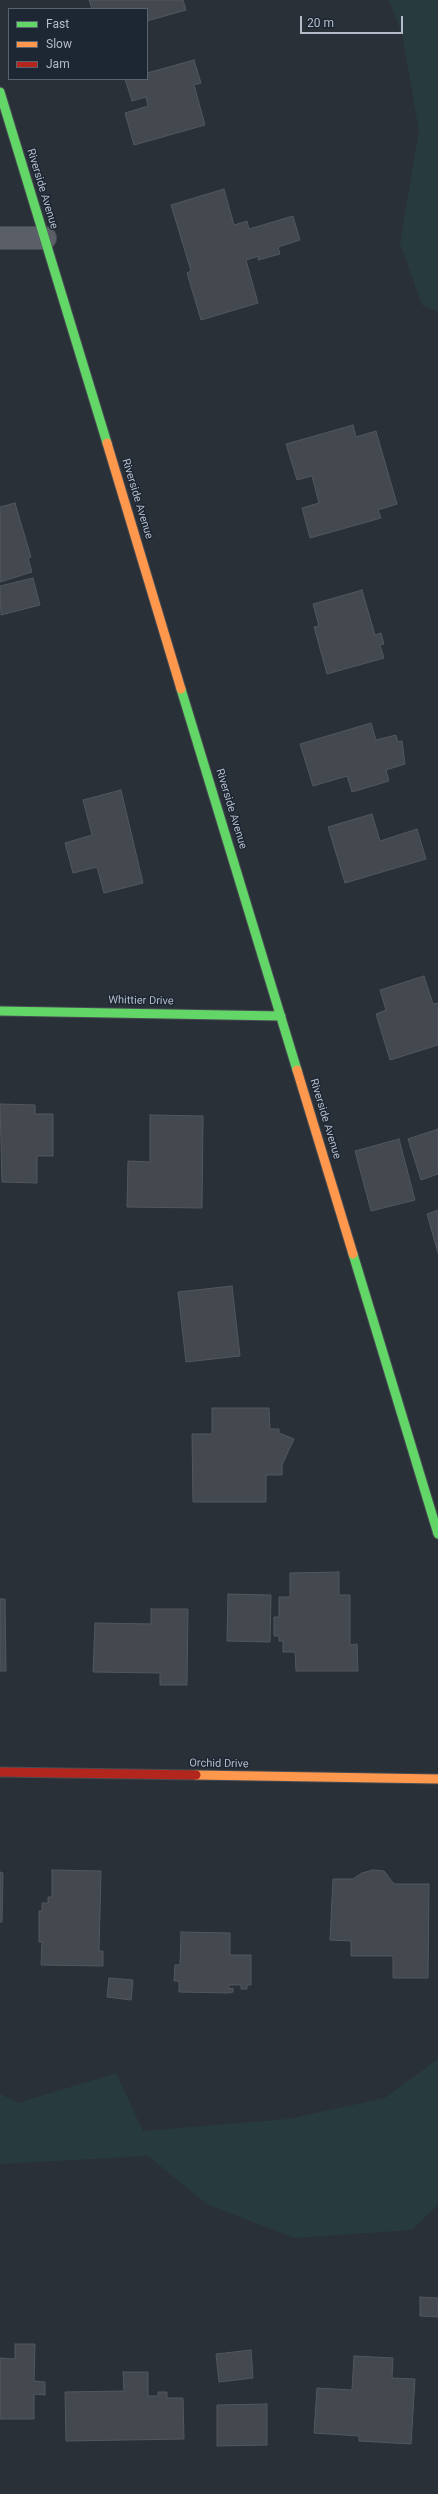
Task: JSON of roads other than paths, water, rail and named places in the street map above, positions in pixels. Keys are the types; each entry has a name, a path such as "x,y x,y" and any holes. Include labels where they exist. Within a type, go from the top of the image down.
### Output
{"street":[{"name":"Riverside Avenue","path":"0,92 438,1534"},
{"path":"0,238 45,238"},
{"name":"Whittier Drive","path":"0,1011 281,1016"},
{"name":"Orchid Drive","path":"0,1772 438,1779"}]}
